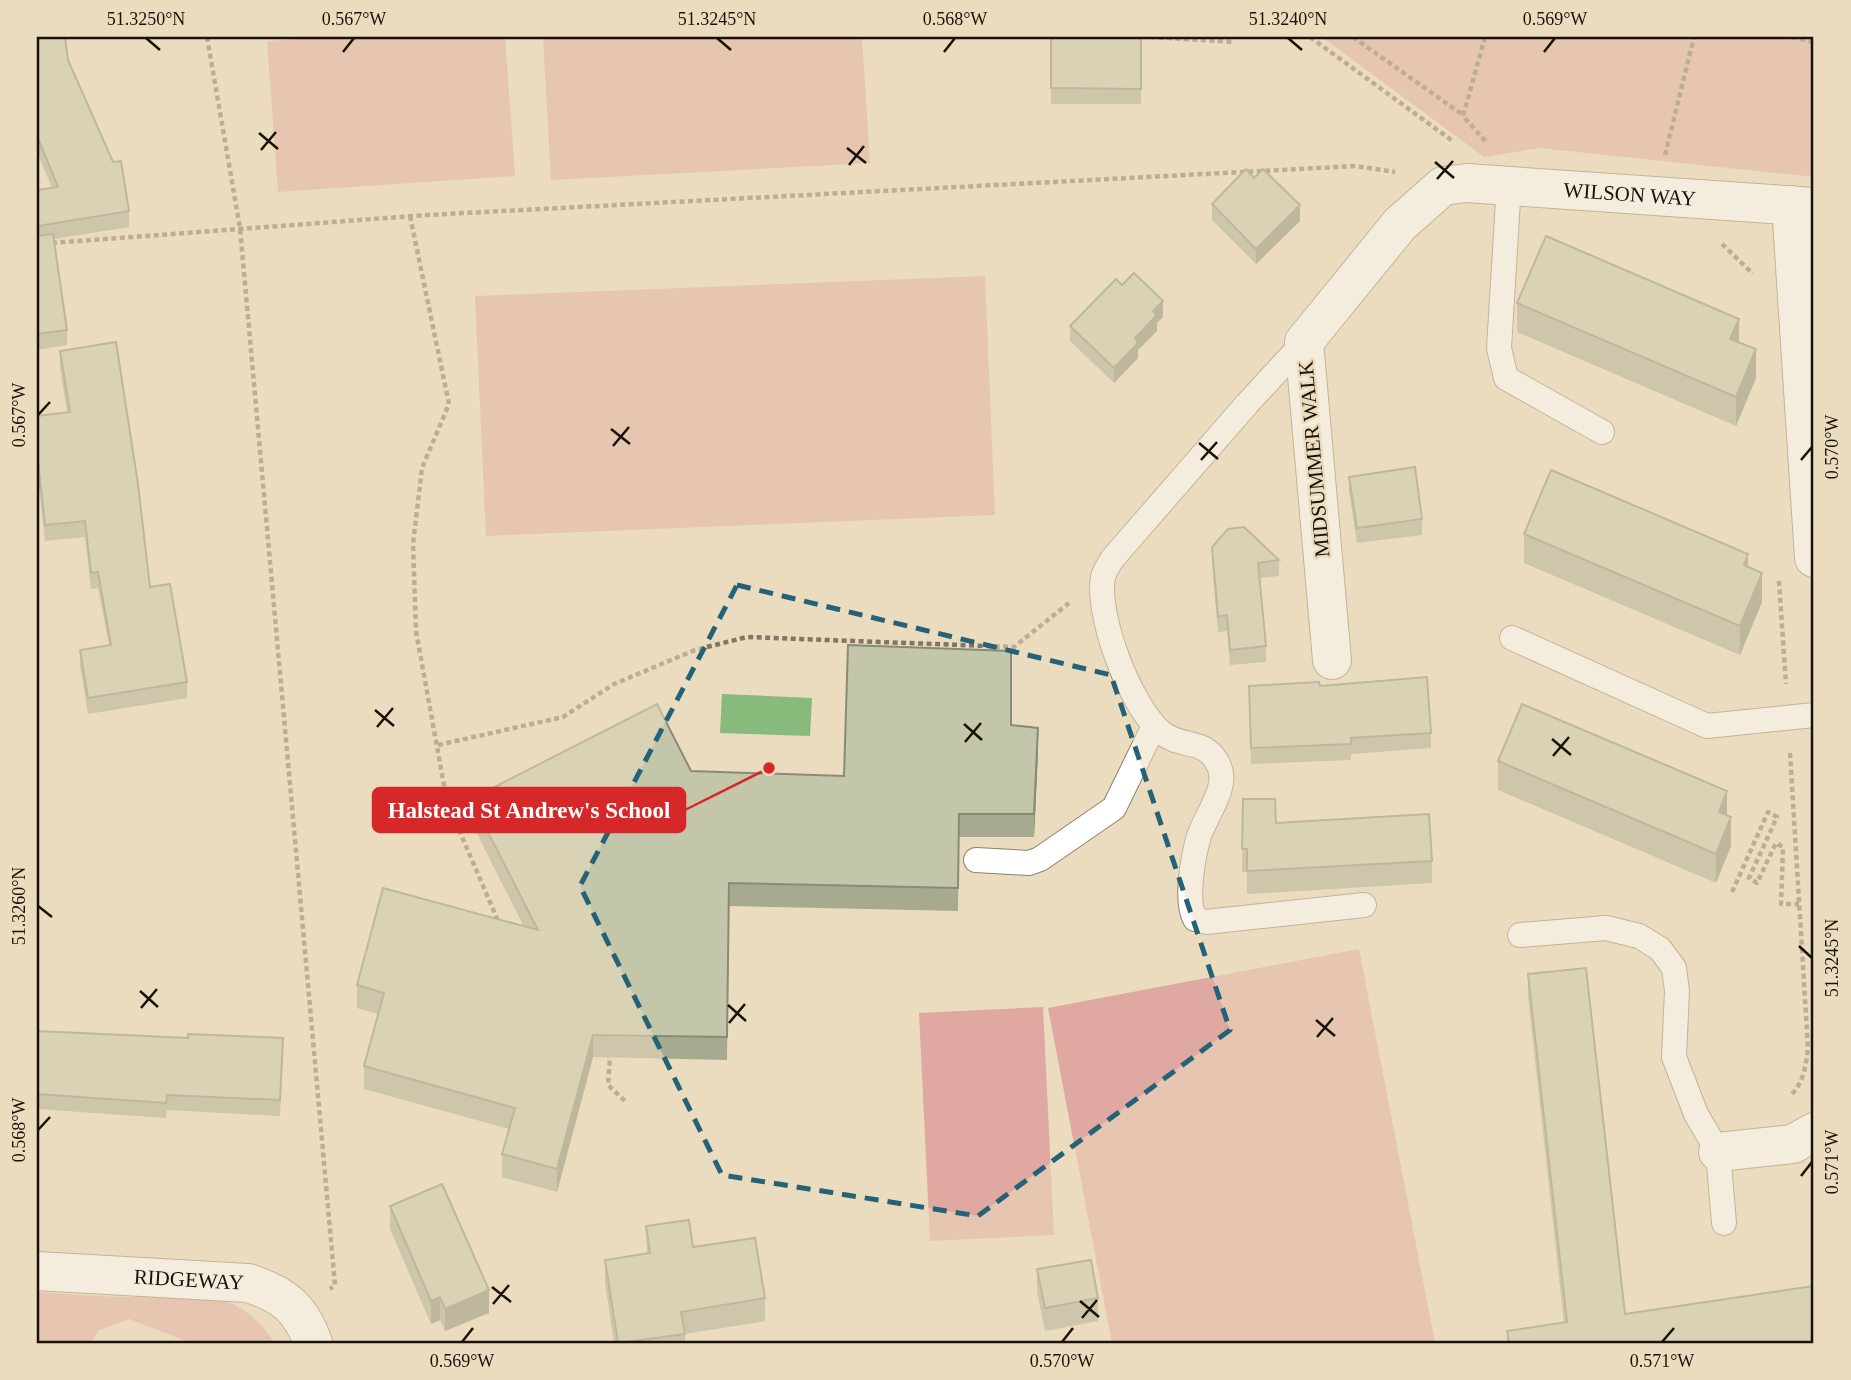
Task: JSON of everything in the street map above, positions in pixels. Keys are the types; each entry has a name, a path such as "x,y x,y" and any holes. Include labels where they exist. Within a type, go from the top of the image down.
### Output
{"street":[{"name":"WILSON WAY","path":"1457,172 1509,184 1803,206"},
{"name":"MIDSUMMER WALK","path":"1332,660 1304,342 1400,224 1457,172"},
{"path":"1803,206 1814,558"},
{"path":"1718,1152 1793,1144 1814,1132"},
{"name":"RIDGEWAY","path":"37,1271 247,1283 279,1295 306,1329"}],"lane":[{"path":"1509,184 1499,348 1506,378 1602,432"},
{"path":"1304,342 1113,558 1103,575 1105,622 1124,674 1154,726 1172,739 1206,748 1221,768 1223,781 1199,837 1189,899 1190,911 1195,919 1206,922 1364,905"},
{"path":"1512,638 1707,726 1814,715"},
{"path":"976,860 1029,863 1108,814 1117,802 1154,726"},
{"path":"1520,935 1606,928 1639,936 1660,949 1674,968 1677,991 1674,1057 1696,1114 1718,1152 1724,1223"}],"path":[{"path":"207,37 240,228 335,1285 306,1329"},
{"path":"1150,37 1235,42"},
{"path":"1310,37 1457,172 1494,172 1497,155 1463,116 1353,37"},
{"path":"1463,116 1485,37"},
{"path":"1664,162 1694,37"},
{"path":"1792,37 1814,42"},
{"path":"50,243 410,216 1356,166 1405,173"},
{"path":"410,216 449,404 422,468 413,544 416,631 447,802 500,925"},
{"path":"438,745 563,717 614,684 695,650 747,637 1014,646 1103,575"},
{"path":"1784,1099 1799,1086 1806,1068 1808,1048 1790,752"},
{"path":"1732,892 1768,812 1777,817 1749,877 1757,883 1776,843 1783,847 1781,904 1799,904"},
{"path":"602,1045 610,1058 608,1085 626,1102"}],"highlighted area":[{"path":"737,585 1111,675 1230,1030 978,1216 722,1175 580,886"}],"shaded area":[{"path":"327,37 505,37 515,176 278,192 267,41"},
{"path":"543,37 862,37 870,163 551,180"},
{"path":"1322,37 1814,37 1814,177 1540,148 1484,157"},
{"path":"985,276 995,515 486,536 475,296"},
{"path":"722,694 812,698 810,736 720,733"},
{"path":"1359,949 1435,1343 1112,1343 1048,1008"},
{"path":"1043,1007 1054,1235 930,1241 919,1013"},
{"path":"37,1292 213,1298 245,1311 275,1343 191,1343 129,1319 99,1330 91,1343 37,1343"}],"building":[{"path":"37,37 65,37 68,60 113,162 121,161 129,211 38,226 37,190 58,187 37,136"},
{"path":"1051,37 1141,37 1141,89 1051,88"},
{"path":"1246,169 1254,178 1263,169 1300,205 1256,249 1212,204"},
{"path":"53,234 67,330 37,334 37,236"},
{"path":"1546,236 1739,319 1730,339 1756,349 1736,397 1517,303"},
{"path":"1134,273 1163,301 1153,311 1157,315 1135,338 1138,343 1114,368 1070,326 1116,279 1122,285"},
{"path":"116,342 138,484 150,587 170,584 187,682 88,698 80,650 111,645 98,572 91,573 85,521 45,525 37,452 37,416 70,412 60,351"},
{"path":"1415,467 1422,519 1357,528 1349,477"},
{"path":"1551,470 1748,554 1744,565 1762,573 1740,626 1524,534"},
{"path":"1244,527 1279,560 1258,563 1266,646 1230,650 1227,615 1218,617 1212,547 1228,529"},
{"path":"848,645 1011,651 1011,725 1038,728 1034,814 959,814 958,888 729,883 727,1037 593,1035 557,1169 502,1154 515,1108 364,1066 384,993 357,985 383,888 538,930 471,799 657,704 691,771 844,776"},
{"path":"1427,677 1431,733 1351,738 1351,744 1251,748 1249,686 1319,682 1320,686"},
{"path":"1522,704 1727,791 1719,812 1731,817 1716,854 1498,761"},
{"path":"1243,799 1275,799 1276,823 1429,814 1432,861 1247,871 1247,849 1242,849"},
{"path":"1586,968 1625,1314 1814,1286 1814,1343 1509,1343 1507,1331 1567,1322 1528,974"},
{"path":"37,1031 188,1038 188,1034 283,1038 280,1100 167,1095 166,1103 37,1094"},
{"path":"442,1184 489,1290 445,1309 440,1297 431,1301 390,1206"},
{"path":"689,1220 693,1247 755,1238 765,1298 681,1312 685,1334 618,1343 605,1260 650,1253 646,1226"},
{"path":"1091,1260 1098,1298 1045,1308 1037,1269"}],"place":[{"name":"Halstead St Andrew's School","path":"769,768"}]}
